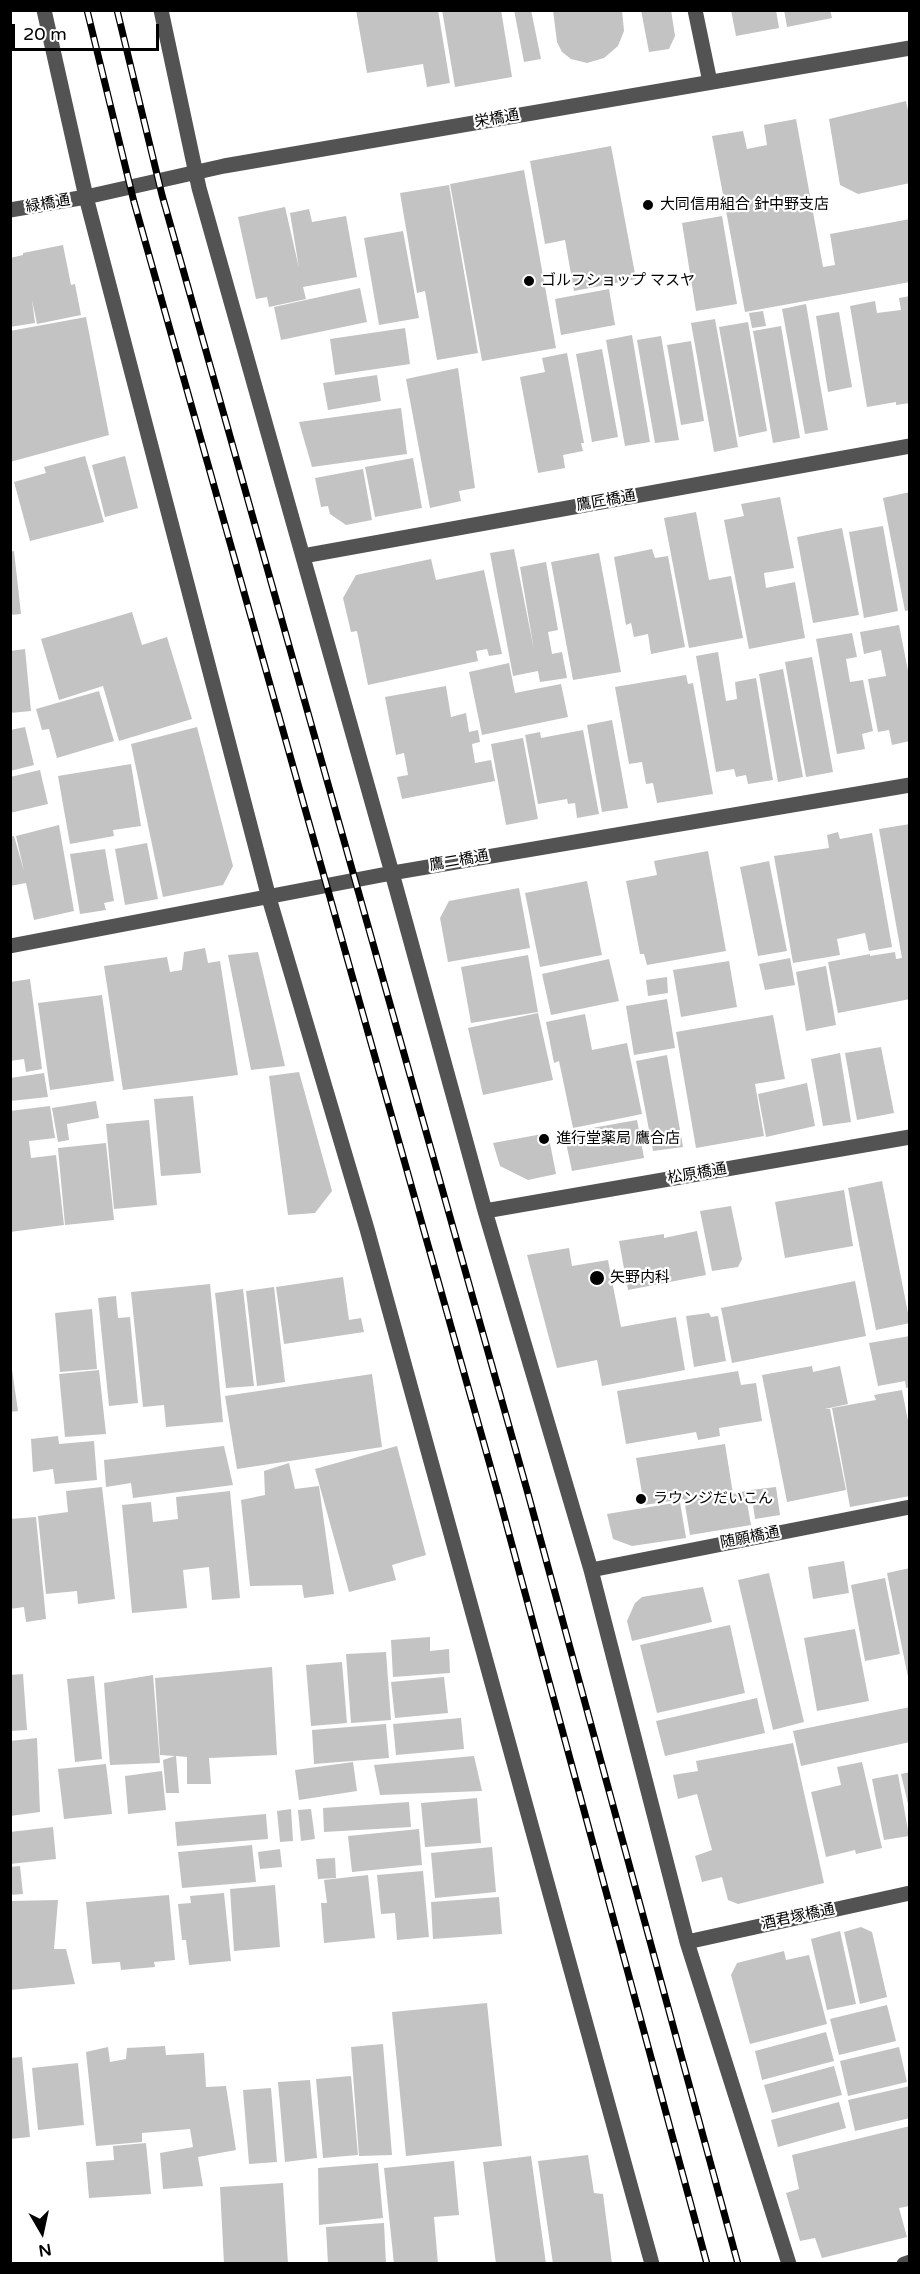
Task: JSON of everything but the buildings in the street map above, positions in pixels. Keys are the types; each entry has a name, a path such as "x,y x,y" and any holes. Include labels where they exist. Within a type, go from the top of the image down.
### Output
{"street":[{"path":"44,10 86,197 269,898 367,1230 652,2264"},
{"path":"161,10 195,171 392,873 484,1211 591,1570 687,1942 789,2264"},
{"path":"695,10 710,82"},
{"name":"栄橋通","path":"86,197 195,171 909,48"},
{"name":"緑橋通","path":"10,210 86,197"},
{"name":"鷹匠橋通","path":"303,556 909,446"},
{"name":"鷹二橋通","path":"10,946 392,873 909,785"},
{"name":"松原橋通","path":"484,1211 909,1137"},
{"name":"随願橋通","path":"591,1570 909,1507"},
{"name":"酒君塚橋通","path":"687,1942 909,1893"},
{"path":"904,2264 909,2262"}],"railway":[{"path":"87,10 134,202 499,1497 707,2264"},
{"path":"117,10 162,195 527,1490 738,2264"}],"place":[{"name":"大同信用組合 針中野支店","path":"648,205"},
{"name":"ゴルフショップ マスヤ","path":"529,281"},
{"name":"進行堂薬局 鷹合店","path":"544,1139"},
{"name":"矢野内科","path":"597,1278"},
{"name":"ラウンジだいこん","path":"641,1499"}]}
